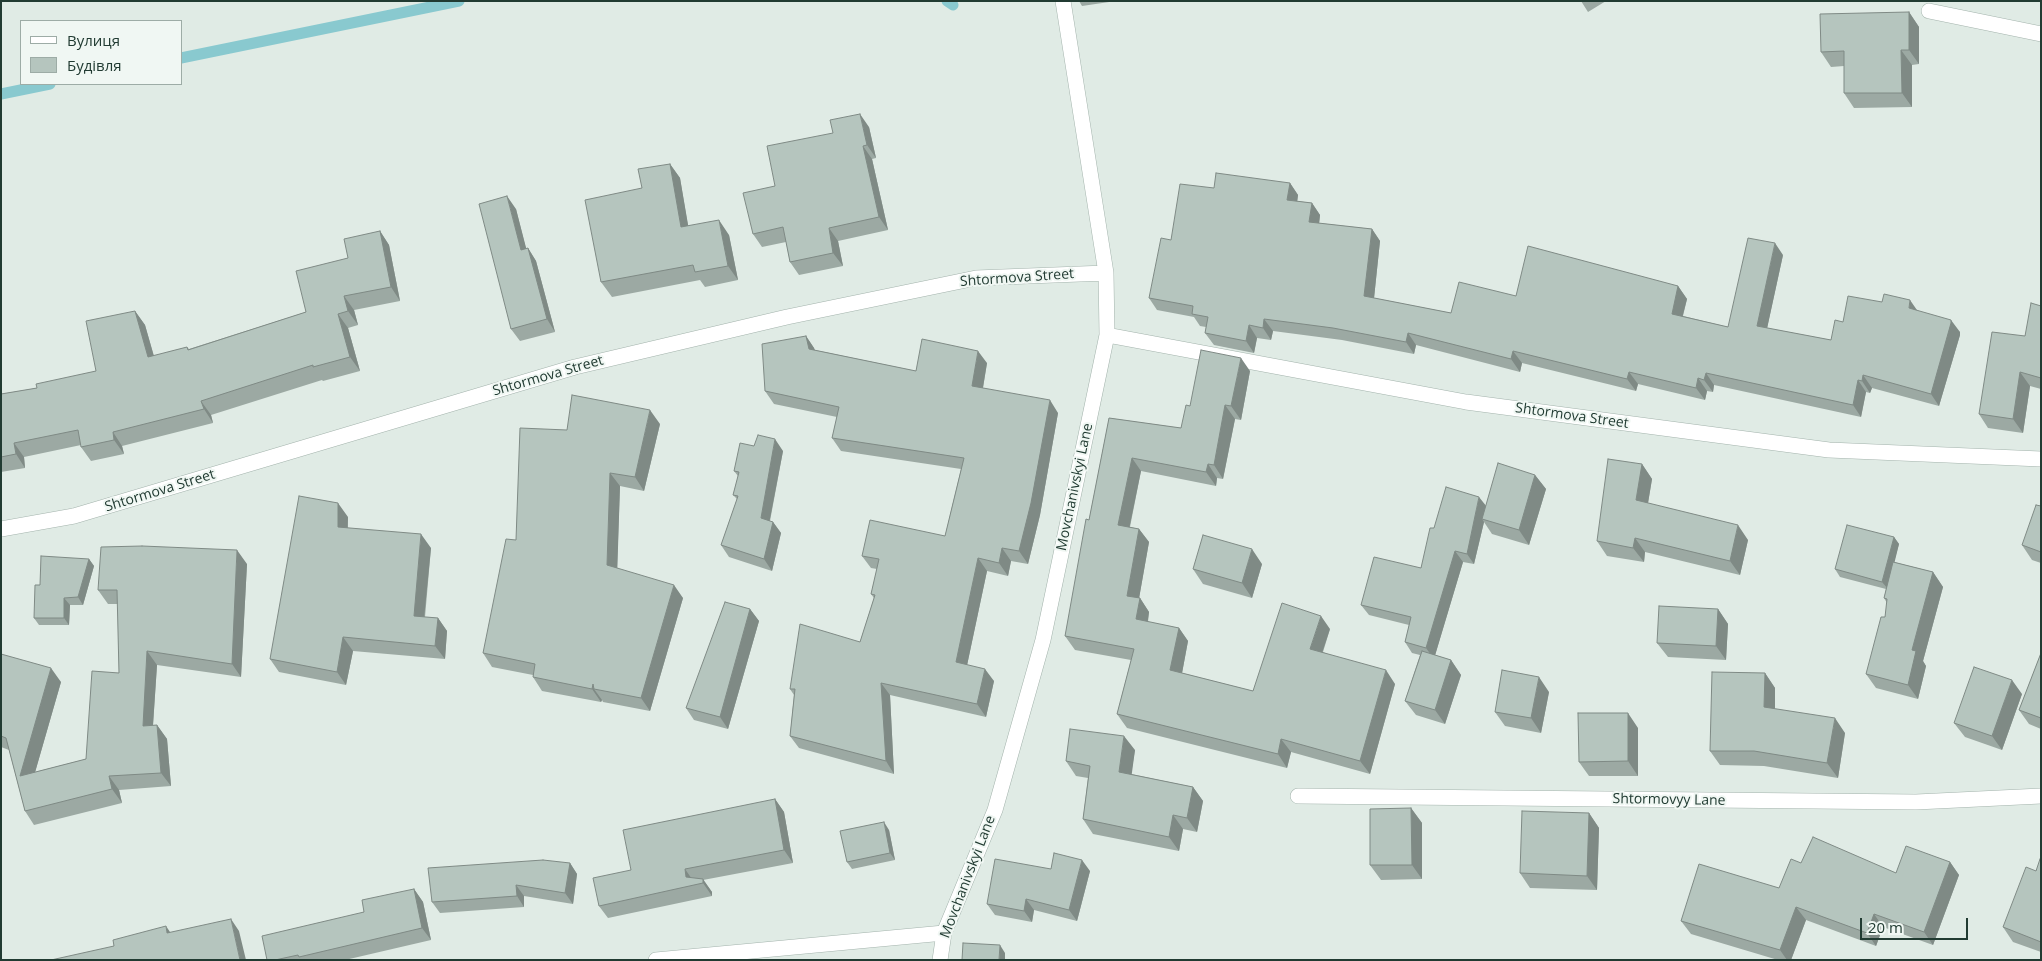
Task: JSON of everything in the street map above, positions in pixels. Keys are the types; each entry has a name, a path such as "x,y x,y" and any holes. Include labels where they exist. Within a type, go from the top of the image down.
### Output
{"street":[{"name":"Movchanivskyi Lane","path":"940,960 944,932 995,810 1043,640 1107,336 1106,273 1063,1"},
{"path":"1929,11 2041,34"},
{"name":"Shtormova Street","path":"1,529 74,516 575,367 787,317 976,278 1106,273"},
{"name":"Shtormova Street","path":"1107,336 1466,402 1829,450 2041,459"},
{"name":"Shtormovyy Lane","path":"1298,796 1916,802 2041,796"},
{"path":"656,960 944,932"}],"building":[{"path":"1909,12 1909,50 1901,50 1902,93 1844,93 1844,51 1821,52 1820,14"},
{"path":"860,114 867,145 863,146 879,217 829,228 833,253 790,262 783,227 753,234 743,193 775,186 767,146 833,133 830,120"},
{"path":"670,164 681,227 719,220 728,266 695,272 693,265 601,282 585,200 642,188 638,169"},
{"path":"1216,173 1290,183 1287,200 1312,203 1309,222 1372,229 1364,296 1451,313 1459,282 1516,296 1528,246 1678,286 1672,314 1728,327 1748,238 1775,243 1757,326 1831,340 1835,320 1843,322 1848,296 1882,302 1884,294 1910,300 1909,308 1951,320 1951,323 1931,394 1863,375 1862,381 1858,380 1853,405 1706,373 1704,380 1698,378 1696,388 1629,372 1627,379 1513,351 1511,359 1408,333 1406,342 1333,328 1264,319 1263,328 1249,325 1246,341 1205,333 1208,317 1192,314 1193,306 1149,298 1161,238 1171,240 1180,184 1214,188"},
{"path":"507,196 521,250 528,248 547,319 511,329 479,204"},
{"path":"380,231 391,287 344,296 348,311 338,314 350,357 313,367 313,365 201,401 204,409 113,432 114,440 81,447 78,430 14,443 16,454 1,457 1,394 37,388 36,384 96,371 86,321 135,311 148,357 187,347 188,350 306,312 296,271 348,258 344,239"},
{"path":"2031,303 2041,306 2041,378 2020,372 2013,419 1979,414 1992,332 2025,336"},
{"path":"806,336 809,349 916,371 922,339 978,351 972,386 1050,400 1031,503 1019,551 1002,548 999,563 978,558 956,662 985,669 977,704 881,683 886,761 790,736 795,689 790,689 800,624 860,642 875,595 871,594 879,559 862,556 870,520 945,536 964,458 832,438 839,407 765,391 762,344"},
{"path":"1201,350 1241,358 1231,406 1225,405 1214,465 1208,464 1206,472 1132,458 1118,525 1139,529 1127,596 1140,598 1136,619 1179,628 1170,670 1253,691 1282,603 1321,616 1310,649 1386,670 1360,761 1281,739 1278,754 1117,714 1134,649 1065,636 1086,519 1089,520 1109,418 1181,428 1186,405 1190,406"},
{"path":"572,395 650,410 635,477 610,473 607,565 674,585 641,698 594,689 593,684 592,689 533,677 535,664 483,653 506,539 516,540 520,428 567,430"},
{"path":"758,435 775,439 761,518 773,522 764,559 721,545 738,496 733,495 739,472 734,471 740,443 754,446"},
{"path":"1608,459 1642,464 1636,500 1738,525 1730,561 1635,538 1633,548 1597,541"},
{"path":"1498,463 1535,475 1519,530 1482,519"},
{"path":"1446,487 1479,497 1467,554 1455,551 1426,648 1405,642 1411,617 1361,605 1374,557 1421,568 1430,528 1434,528"},
{"path":"299,496 338,503 338,527 421,534 414,616 438,618 435,646 343,637 337,672 270,659"},
{"path":"2036,505 2041,506 2041,552 2022,545"},
{"path":"1847,525 1894,537 1882,582 1835,569"},
{"path":"1203,535 1252,549 1242,583 1193,569"},
{"path":"142,546 237,550 232,664 147,651 143,726 157,725 161,773 109,776 112,789 25,811 6,738 1,736 1,654 51,668 20,776 86,759 92,671 119,673 117,590 98,590 101,547"},
{"path":"41,556 89,559 78,597 64,598 64,618 34,618 35,585 40,585"},
{"path":"1893,562 1933,572 1912,650 1916,651 1908,685 1866,674 1881,617 1885,617 1887,599 1884,598"},
{"path":"725,602 750,609 720,717 686,708"},
{"path":"1659,606 1718,609 1716,646 1657,643"},
{"path":"1422,651 1451,660 1435,710 1405,701"},
{"path":"2041,653 2041,718 2019,710"},
{"path":"1974,667 2012,680 1992,736 1954,723"},
{"path":"1502,670 1539,677 1531,718 1495,712"},
{"path":"1712,672 1765,673 1764,707 1835,718 1827,763 1754,751 1710,751"},
{"path":"1578,713 1628,713 1628,761 1579,762"},
{"path":"1070,729 1124,736 1119,772 1193,787 1187,818 1173,815 1169,837 1083,819 1090,766 1066,761"},
{"path":"775,799 784,850 685,869 686,877 703,879 703,883 599,906 593,878 631,870 623,830"},
{"path":"1411,808 1412,865 1370,865 1370,809"},
{"path":"1522,811 1589,813 1587,876 1520,873"},
{"path":"884,822 890,853 847,862 840,831"},
{"path":"1813,837 1896,873 1906,846 1950,862 1924,932 1874,914 1867,933 1796,907 1780,950 1681,921 1699,864 1779,888 1791,859 1801,863"},
{"path":"1054,853 1082,860 1069,910 1026,899 1024,911 987,904 995,859 1051,869"},
{"path":"2040,859 2041,942 2003,927 2026,867 2036,871"},
{"path":"543,860 570,863 565,893 516,885 517,896 432,902 428,868"},
{"path":"414,889 422,928 299,957 298,955 267,960 262,936 364,912 362,900"},
{"path":"231,919 240,960 51,960 114,946 113,940 166,926 167,933"},
{"path":"963,943 1000,945 999,960 962,960"}],"waterway":[{"path":"182,58 459,1"},
{"path":"947,1 953,5"},
{"path":"1,94 45,85"}]}
